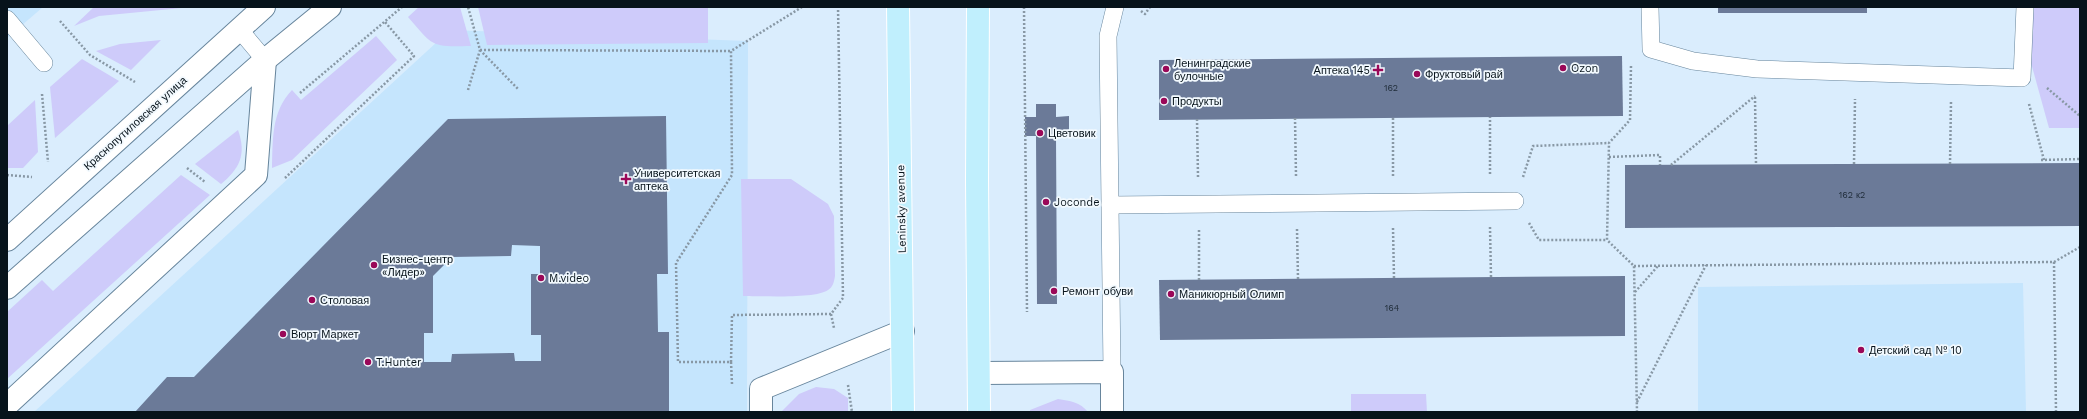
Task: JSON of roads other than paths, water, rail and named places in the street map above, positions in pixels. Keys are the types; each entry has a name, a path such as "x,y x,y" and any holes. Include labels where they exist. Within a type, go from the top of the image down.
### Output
{"main road":[{"name":"Leninsky avenue","path":"898,7 903,412"},
{"path":"978,7 976,180 979,412"}],"street":[{"name":"Краснопутиловская улица","path":"7,240 264,7"},
{"path":"7,288 265,60 330,7"},
{"path":"7,405 256,175 265,60"},
{"path":"761,412 761,389 902,331"},
{"path":"979,373 1112,372 1112,412"}],"lane":[{"path":"1112,372 1108,36 1115,7"},
{"path":"1650,7 1651,49 1693,61 1757,69 2022,78 2025,7"},
{"path":"7,19 44,63"},
{"path":"239,29 265,60"},
{"path":"1110,205 1515,200"}],"place":[{"name":"Ozon","path":"1563,68"},
{"name":"Ленинградские булочные","path":"1166,69"},
{"name":"Аптека 145","path":"1378,70"},
{"name":"Фруктовый рай","path":"1417,74"},
{"name":"Продукты","path":"1164,101"},
{"name":"Цветовик","path":"1040,133"},
{"name":"Университетская аптека","path":"626,179"},
{"name":"Joconde","path":"1046,202"},
{"name":"Бизнес-центр «Лидер»","path":"374,265"},
{"name":"M.video","path":"541,278"},
{"name":"Ремонт обуви","path":"1054,291"},
{"name":"Маникюрный Олимп","path":"1171,294"},
{"name":"Столовая","path":"312,300"},
{"name":"Вюрт Маркет","path":"283,334"},
{"name":"Детский сад № 10","path":"1861,350"},
{"name":"T.Hunter","path":"368,362"}]}
